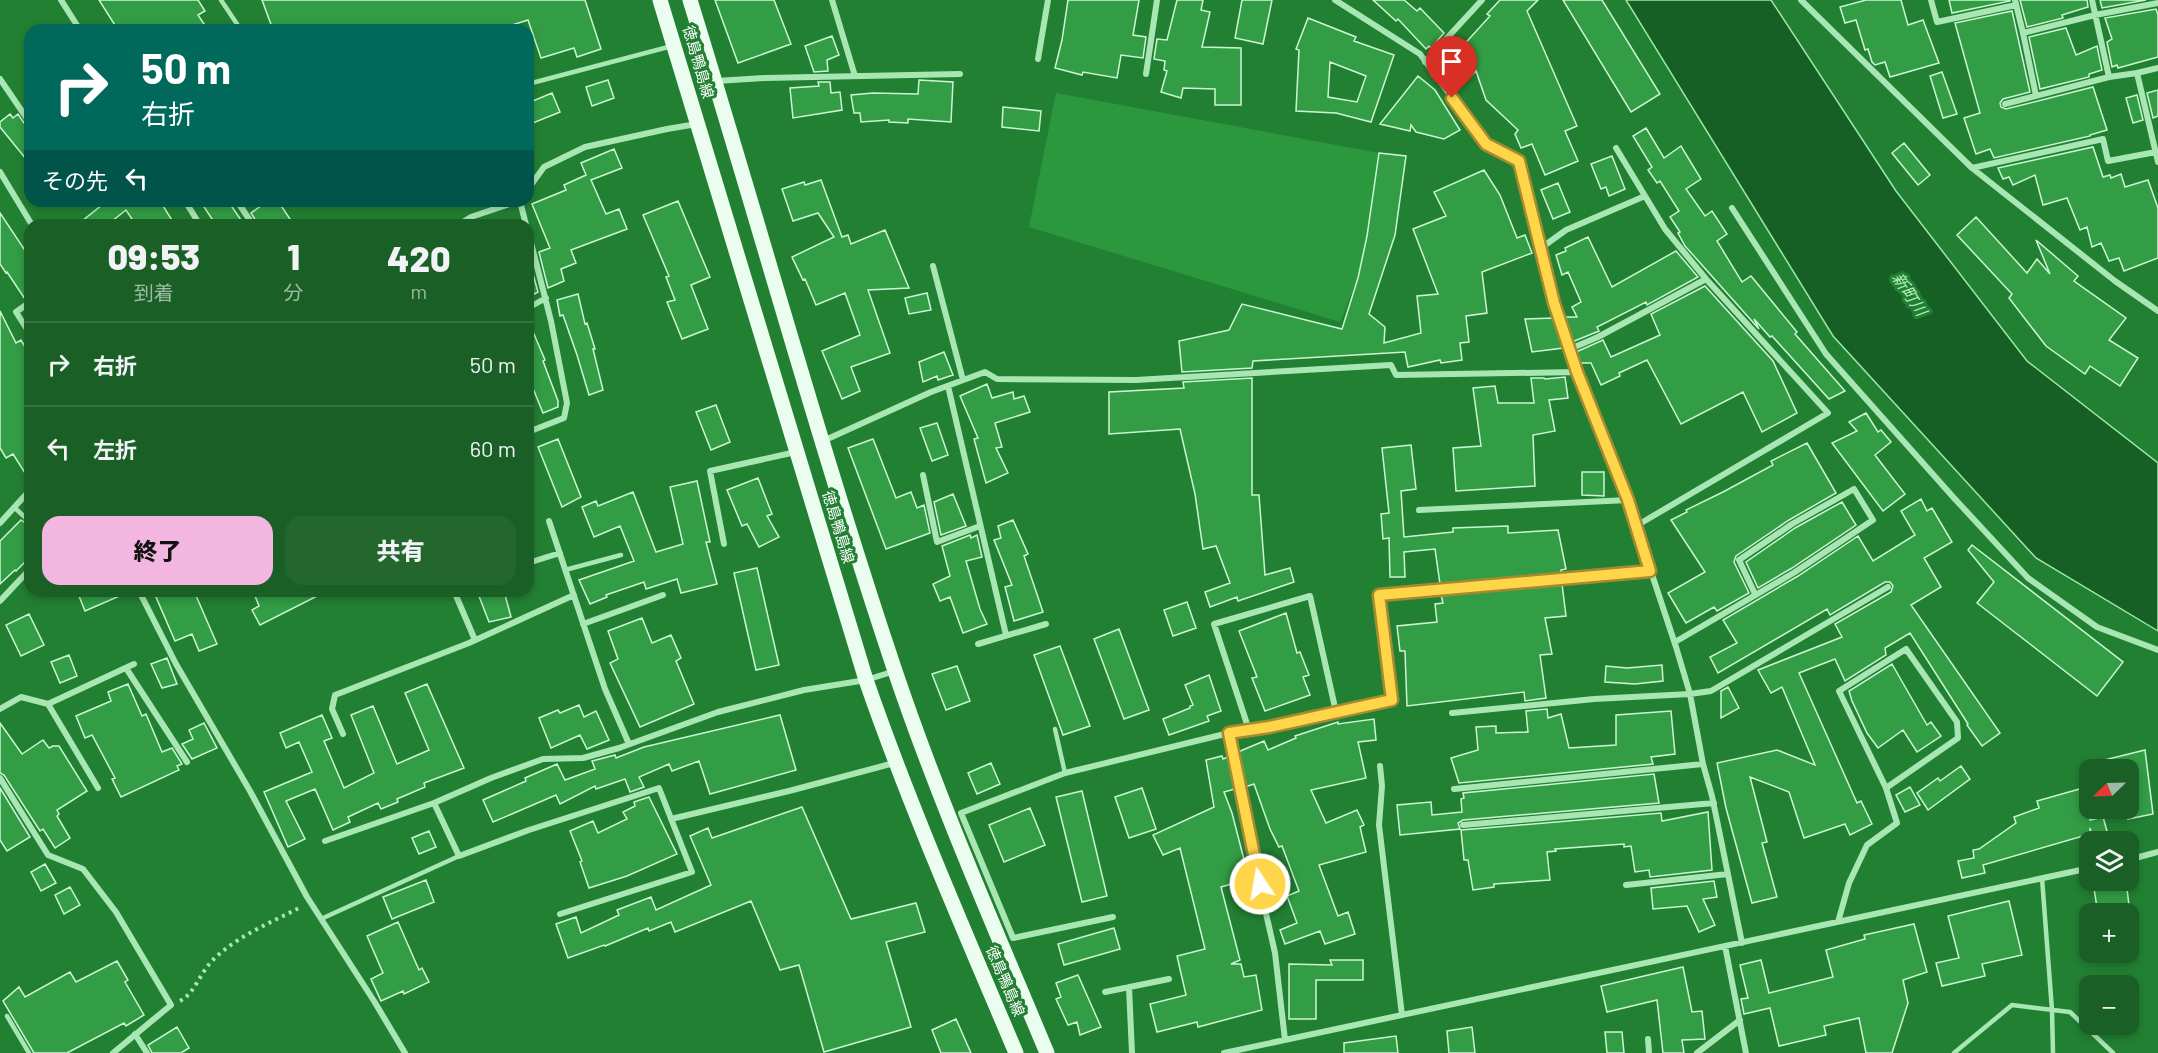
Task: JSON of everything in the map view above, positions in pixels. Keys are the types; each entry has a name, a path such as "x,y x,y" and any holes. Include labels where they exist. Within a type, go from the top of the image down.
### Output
{"main road":[{"name":"徳島鴨島線","path":"660,0 866,680 928,847 1016,1053"},
{"name":"徳島鴨島線","path":"690,0 822,442 895,670 961,847 1047,1053"}],"street":[{"path":"61,0 76,24"},
{"path":"832,0 855,76"},
{"path":"1038,58 1048,0"},
{"path":"1146,74 1156,0"},
{"path":"1335,0 1420,54 1486,144 1519,161 1554,303 1577,372 1628,500 1690,694 1742,943"},
{"path":"1425,62 1482,0"},
{"path":"1801,0 1972,168 2115,281 2158,311"},
{"path":"1931,0 1936,22 2015,3 2036,96"},
{"path":"2092,0 2109,77"},
{"path":"2023,33 2095,15 2158,3"},
{"path":"2005,104 2109,77 2158,68"},
{"path":"2137,73 2155,134 2158,162"},
{"path":"715,81 960,74"},
{"path":"0,79 24,114"},
{"path":"534,181 544,167 585,147 697,124"},
{"path":"1972,168 2103,139 2108,161 2156,152"},
{"path":"1616,147 1665,229 1706,279 1828,413 1636,526"},
{"path":"0,172 28,219"},
{"path":"1541,248 1566,230 1645,196"},
{"path":"468,219 501,207"},
{"path":"1732,208 1827,354 2028,578 2097,627 2158,650"},
{"path":"534,253 546,298 567,403 564,418 534,430"},
{"path":"933,266 963,380"},
{"path":"1570,349 1706,279"},
{"path":"534,305 546,298"},
{"path":"24,306 16,312 24,325"},
{"path":"822,442 985,372 997,379 1136,380 1390,365 1396,375 1577,372"},
{"path":"948,386 1006,635"},
{"path":"724,544 710,471 797,452"},
{"path":"923,476 937,542 980,526"},
{"path":"1675,642 1795,572 1873,520 1854,489 1792,524 1739,560 1755,594"},
{"path":"0,523 24,497"},
{"path":"1419,510 1628,500"},
{"path":"549,521 605,689 629,744"},
{"path":"534,561 560,553"},
{"path":"1113,917 1013,938 961,813 1065,773 1229,733 1392,700 1379,595 1650,571"},
{"path":"0,601 24,575"},
{"path":"1452,713 1594,699 1711,691 1888,587"},
{"path":"343,734 332,709 335,695 475,640 574,595"},
{"path":"583,624 663,595"},
{"path":"1249,730 1214,624 1310,596 1336,712"},
{"path":"142,597 176,663 250,791 310,902 405,1053"},
{"path":"457,597 475,640"},
{"path":"978,645 1047,624"},
{"path":"1838,922 1849,883 1867,845 1897,823 1886,788 1839,691 1906,649 1957,722 1958,738 1886,788"},
{"path":"0,709 21,697 48,704 134,664"},
{"path":"126,668 187,762"},
{"path":"325,841 434,804 491,778 543,759 583,758 717,712 804,690 866,680 895,670"},
{"path":"48,704 98,788"},
{"path":"1229,733 1275,953 1285,1040"},
{"path":"671,819 895,763"},
{"path":"1454,789 1703,764"},
{"path":"1380,766 1382,786 1379,825 1402,1015"},
{"path":"0,778 48,855 83,869 116,912 171,1005 113,1053"},
{"path":"434,804 459,856 529,830 658,788 692,872 560,914"},
{"path":"1462,825 1714,803"},
{"path":"2139,857 2158,852"},
{"path":"1224,1053 2079,870"},
{"path":"1626,885 1728,874"},
{"path":"1725,946 1746,1053"},
{"path":"1105,992 1169,979"},
{"path":"1129,987 1132,1053"},
{"path":"1697,1053 1740,1020"},
{"path":"135,1034 147,1053"},
{"path":"1648,1039 1649,1053"}],"lane":[{"path":"221,0 237,24"},
{"path":"534,82 674,46"},
{"path":"15,508 24,516"},
{"path":"565,570 621,555"},
{"path":"1054,729 1065,773"},
{"path":"321,919 459,856"},
{"path":"2042,878 2053,1053"},
{"path":"1954,1053 2012,1005 2070,1012 2113,1053"},
{"path":"7,1016 29,1053"}],"path":[{"path":"171,1005 186,997 211,962 230,945 310,902"}],"shaded area":[{"path":"1056,93 1379,153 1367,236 1358,278 1340,322 1029,227"}],"water":[{"name":"新町川","path":"1626,0 1771,0 1896,191 2027,361 2158,463 2158,631 2036,558 1833,336"}],"building":[{"path":"99,0 198,0 205,11 198,15 204,24 114,24"},
{"path":"262,0 585,0 601,49 577,57 574,48 541,58 534,38 534,24 529,24 528,20 515,24 271,24"},
{"path":"715,0 774,0 791,44 738,63"},
{"path":"1068,0 1139,0 1133,35 1146,37 1143,58 1121,55 1117,78 1083,72 1082,75 1055,68"},
{"path":"1177,0 1203,0 1201,10 1210,12 1202,47 1241,48 1241,105 1215,105 1215,89 1183,88 1181,98 1161,92 1167,71 1164,70 1165,61 1154,59 1157,39 1167,40"},
{"path":"1242,0 1272,0 1263,44 1235,38"},
{"path":"1373,0 1404,0 1417,11 1420,8 1444,33 1431,48 1429,46 1426,49 1398,19 1396,21"},
{"path":"1500,0 1538,0 1527,11 1577,126 1565,131 1578,161 1545,175 1532,144 1521,148 1515,134 1518,130 1486,100 1476,71 1466,81 1439,55 1452,41 1460,49 1490,16 1487,14"},
{"path":"1563,0 1602,0 1660,94 1631,112"},
{"path":"1866,0 1901,0 1908,25 1923,20 1939,63 1890,77 1885,62 1875,65 1868,49 1865,50 1856,20 1845,23 1840,7"},
{"path":"1949,0 2010,0 2010,1 1952,13"},
{"path":"2020,0 2087,0 2088,7 2062,15 2063,18 2027,27"},
{"path":"2100,0 2146,0 2102,8"},
{"path":"2156,9 2158,57 2118,68 2117,65 2112,67 2107,42 2112,39 2105,18"},
{"path":"2012,11 2030,92 2003,99 2000,103 2001,107 2006,109 2093,87 2107,130 1994,158 1990,149 1976,154 1964,118 1980,113 1955,23"},
{"path":"1308,18 1356,37 1354,41 1394,55 1371,122 1336,113 1296,111 1299,50 1296,49","holes":["1330,62 1366,76 1357,102 1328,97"]},
{"path":"2066,28 2076,55 2097,46 2102,70 2089,74 2089,77 2040,89 2029,37"},
{"path":"832,36 839,55 827,60 828,71 814,72 805,46"},
{"path":"1942,72 1957,114 1943,118 1930,76"},
{"path":"1418,76 1435,90 1460,130 1444,139 1416,132 1411,125 1410,131 1380,124"},
{"path":"608,80 614,98 592,106 586,87"},
{"path":"919,80 953,82 951,122 908,119 908,123 889,122 889,120 861,122 860,113 854,113 851,95 918,94"},
{"path":"818,82 830,82 831,93 840,92 842,110 793,118 790,88 819,86"},
{"path":"2158,90 2158,116 2153,118 2147,93"},
{"path":"552,93 560,112 534,123 534,100"},
{"path":"2137,95 2143,120 2133,123 2126,98"},
{"path":"1003,107 1041,111 1039,131 1002,127"},
{"path":"10,114 13,118 18,114 24,123 24,157 0,127 0,122"},
{"path":"1646,128 1664,158 1681,146 1701,179 1686,189 1705,216 1712,211 1727,234 1717,241 1742,282 1751,276 1797,332 1795,334 1845,391 1829,399 1754,319 1759,329 1685,246 1678,233 1680,232 1670,217 1679,211 1660,181 1657,183 1648,170 1652,167 1633,136"},
{"path":"1904,143 1930,175 1918,185 1892,153"},
{"path":"2093,147 2103,177 2110,175 2111,178 2121,174 2125,187 2148,180 2158,208 2158,258 2124,271 2119,258 2109,261 2101,243 2092,247 2087,227 2080,230 2067,198 2043,205 2035,175 2013,185 2009,177 2003,179 1998,168"},
{"path":"614,149 622,168 591,180 606,214 619,209 627,229 571,250 576,263 561,269 564,281 548,288 539,252 550,248 533,207 534,203 566,190 564,185 586,175 581,163"},
{"path":"1379,153 1406,156 1395,235 1369,314 1385,327 1384,343 1421,333 1417,296 1438,294 1413,229 1446,216 1434,192 1484,170 1500,195 1517,238 1525,235 1532,253 1482,272 1487,313 1466,316 1469,342 1460,343 1462,360 1441,363 1440,360 1408,367 1405,352 1253,361 1252,368 1182,372 1179,341 1229,330 1242,304 1342,329 1358,278 1367,236"},
{"path":"1612,156 1625,189 1609,196 1606,187 1601,189 1591,164"},
{"path":"821,180 842,237 848,235 851,244 885,230 909,288 868,290 890,353 851,367 860,391 842,399 822,351 860,335 845,293 816,305 792,257 834,237 818,213 793,221 782,189 804,182 805,185"},
{"path":"1558,183 1570,212 1553,219 1541,190"},
{"path":"678,201 710,277 691,285 708,329 682,339 667,302 675,300 666,277 669,276 643,215"},
{"path":"100,207 164,207 171,219 132,219 126,210 115,219 84,219"},
{"path":"204,207 232,207 240,219 212,219"},
{"path":"260,207 282,207 290,219 255,219 251,213"},
{"path":"0,213 24,249 24,298 0,264"},
{"path":"1976,217 2027,273 2037,259 2050,274 2036,240 2078,276 2074,281 2126,318 2109,340 2138,358 2120,386 2090,366 2085,374 2046,346 2009,298 2012,294 1957,235"},
{"path":"1588,237 1612,287 1676,251 1698,277 1647,305 1646,302 1597,327 1599,331 1572,342 1565,317 1577,317 1572,307 1581,302 1568,272 1562,275 1556,255"},
{"path":"534,278 538,292 534,294"},
{"path":"1705,286 1773,361 1797,413 1762,432 1743,392 1681,424 1647,360 1619,373 1620,376 1601,385 1591,363 1579,363 1576,352 1603,340 1611,357 1660,335 1651,314"},
{"path":"927,293 931,310 909,314 905,298"},
{"path":"578,294 585,324 587,323 595,349 593,349 603,390 589,395 563,315 560,316 557,300"},
{"path":"0,311 16,343 21,340 24,345 24,471 13,454 6,458 0,448"},
{"path":"1554,318 1563,348 1532,352 1525,319"},
{"path":"534,334 558,401 558,407 543,413 534,391"},
{"path":"944,352 953,375 938,380 937,376 923,382 919,362"},
{"path":"1565,377 1568,398 1549,400 1555,431 1533,435 1535,486 1456,491 1453,448 1481,446 1473,388 1495,386 1498,403 1534,403 1531,378"},
{"path":"1252,378 1252,495 1259,495 1265,575 1290,568 1294,582 1238,601 1237,597 1210,607 1205,592 1230,583 1216,546 1203,549 1195,494 1180,429 1109,434 1109,392 1184,388 1183,382"},
{"path":"987,384 992,398 1013,392 1014,399 1024,396 1030,412 995,423 1002,447 996,448 1008,473 986,483 974,439 978,438 960,396"},
{"path":"716,405 730,442 711,450 696,412"},
{"path":"1866,413 1878,432 1881,430 1891,442 1875,455 1905,494 1883,511 1832,443 1857,431 1849,422"},
{"path":"937,423 948,455 932,461 920,428"},
{"path":"558,439 581,497 562,507 538,447"},
{"path":"873,439 896,498 911,492 917,508 924,505 930,533 886,549 848,448"},
{"path":"1807,443 1836,493 1789,520 1736,556 1734,562 1749,593 1717,611 1714,607 1686,623 1668,593 1705,572 1671,520 1773,465 1771,461"},
{"path":"1411,445 1416,489 1401,491 1404,537 1453,532 1453,528 1508,526 1508,533 1558,530 1566,569 1561,570 1561,574 1440,584 1435,549 1404,552 1405,577 1390,577 1389,538 1383,539 1381,514 1389,513 1382,448"},
{"path":"1582,472 1604,472 1604,496 1582,495"},
{"path":"758,478 772,514 767,516 779,537 759,547 747,524 742,526 727,490"},
{"path":"697,481 710,542 706,542 717,584 681,593 677,579 646,589 644,582 606,595 607,597 590,604 579,580 634,561 620,526 594,537 582,507 596,501 598,506 633,492 656,552 683,544 670,487"},
{"path":"953,494 966,526 941,535 934,502"},
{"path":"1921,499 1927,511 1932,508 1952,542 1924,558 1941,587 1911,605 2000,733 1982,746 1910,633 1885,648 1886,655 1845,681 1835,659 1799,673 1857,803 1861,801 1872,824 1850,835 1845,824 1804,838 1789,792 1750,777 1767,842 1762,843 1777,897 1752,903 1726,808 1717,763 1777,750 1815,765 1782,687 1771,693 1758,670 1842,637 1835,624 1891,592 1893,586 1890,582 1885,582 1830,615 1827,609 1718,673 1710,657 1737,643 1723,620 1798,576 1858,536 1873,561 1915,535 1901,511"},
{"path":"1842,502 1856,525 1758,588 1746,562 1795,528"},
{"path":"21,520 24,522 24,563 0,584 0,541"},
{"path":"1013,520 1028,554 1024,556 1043,612 1014,621 1005,587 1012,585 994,540 1001,538 998,526"},
{"path":"970,535 971,538 977,535 982,557 966,561 980,609 987,624 963,633 950,597 940,601 933,584 950,576 942,546"},
{"path":"1972,545 2123,662 2097,696 1977,603 1994,582 1968,550"},
{"path":"757,568 779,665 756,670 734,573"},
{"path":"1562,584 1566,616 1545,618 1552,654 1540,655 1546,698 1525,701 1524,692 1407,706 1405,651 1400,651 1397,626 1437,622 1435,604 1443,603 1441,595"},
{"path":"79,597 117,597 85,611"},
{"path":"156,597 197,597 217,644 199,651 192,634 175,641"},
{"path":"255,597 315,597 260,625 252,610 259,606"},
{"path":"479,597 506,597 511,617 489,622"},
{"path":"1187,602 1196,628 1173,636 1164,610"},
{"path":"1286,613 1297,653 1300,652 1309,675 1303,677 1310,695 1265,711 1252,678 1257,677 1239,631"},
{"path":"29,614 44,645 21,656 6,625"},
{"path":"642,618 652,643 671,635 681,658 676,661 694,704 640,727 610,663 618,659 608,631"},
{"path":"1119,629 1149,710 1124,719 1094,639"},
{"path":"1060,646 1090,726 1063,735 1034,655"},
{"path":"69,655 77,676 60,683 51,662"},
{"path":"167,658 177,684 162,688 151,664"},
{"path":"1892,664 1927,725 1931,722 1941,736 1917,752 1903,730 1878,748 1867,733 1849,691"},
{"path":"1662,665 1663,681 1635,684 1605,682 1606,666 1627,668"},
{"path":"957,666 970,701 946,710 932,674"},
{"path":"1209,675 1221,711 1207,716 1209,721 1169,735 1163,719 1193,705 1185,685"},
{"path":"128,684 142,716 146,714 162,752 172,748 182,764 177,766 179,770 121,797 112,779 115,778 92,735 85,738 76,716 111,701 108,692"},
{"path":"427,684 464,768 424,783 425,787 397,799 398,802 381,809 378,803 348,817 350,822 333,830 315,789 286,801 305,839 288,847 264,792 312,772 299,742 286,748 280,733 322,715 332,738 324,741 344,788 374,773 351,715 373,706 397,764 429,750 405,693"},
{"path":"1728,687 1739,708 1721,718 1721,691"},
{"path":"579,705 584,717 596,711 609,740 587,749 580,735 551,748 539,718"},
{"path":"1547,709 1548,718 1561,714 1569,748 1616,745 1616,715 1671,711 1675,754 1651,757 1653,764 1459,783 1451,758 1478,750 1476,727 1496,726 1496,733 1528,732 1526,711"},
{"path":"780,715 796,770 710,794 699,761 672,771 669,764 639,777 644,787 630,792 625,779 596,789 595,786 560,804 556,795 493,822 483,800 557,764 565,780 595,769 592,761 615,755 616,758 644,747"},
{"path":"1374,719 1376,740 1358,742 1366,778 1311,790 1326,823 1357,810 1364,825 1360,827 1366,852 1319,865 1338,916 1348,912 1355,934 1325,944 1320,931 1285,944 1280,930 1297,923 1287,896 1299,891 1282,846 1279,847 1270,829 1254,784 1245,787 1238,752 1264,741 1268,750 1296,738 1295,736 1338,722 1338,724"},
{"path":"0,723 22,754 43,740 49,748 59,746 87,791 57,810 59,814 57,816 70,838 55,848 43,829 40,831 4,775 0,773"},
{"path":"204,723 217,748 192,759 182,744 193,739 189,730"},
{"path":"2145,750 2153,814 2139,817 2139,759 2108,759"},
{"path":"1222,756 1223,759 1228,757 1235,789 1224,792 1232,813 1249,879 1221,887 1240,960 1231,964 1241,964 1244,977 1256,975 1262,1010 1198,1027 1197,1022 1157,1032 1150,1004 1186,995 1177,956 1205,949 1180,848 1163,855 1153,835 1214,807 1206,760"},
{"path":"991,763 1000,784 977,794 968,773"},
{"path":"1961,766 1970,779 1928,810 1917,793 1938,778 1940,781"},
{"path":"1654,774 1659,803 1463,820 1458,823 1460,829 1400,835 1397,805 1431,802 1432,815 1462,812 1463,793"},
{"path":"1910,787 1920,805 1905,812 1896,795"},
{"path":"0,788 30,837 7,851 0,840"},
{"path":"1142,788 1156,829 1129,838 1115,797"},
{"path":"2079,789 2079,819 2104,819 2107,831 2091,831 2090,828 2090,831 2079,831 2079,837 1983,865 1985,873 1962,878 1958,861 1974,858 1973,850 1979,849 2016,823 2014,817 2039,808 2037,801"},
{"path":"1082,791 1107,896 1082,902 1056,797"},
{"path":"649,797 677,854 627,876 589,888 580,862 582,861 570,831 593,821 598,833 627,819 623,812 635,806 634,802"},
{"path":"802,807 851,919 916,903 925,932 886,942 911,1027 824,1052 799,965 780,970 751,901 675,932 671,922 649,931 648,928 568,958 556,924 576,917 581,933 619,915 617,910 651,897 656,910 711,885 690,836 708,828 712,838"},
{"path":"1030,808 1045,845 1004,862 989,825"},
{"path":"1708,812 1712,870 1650,877 1649,870 1635,872 1631,846 1624,847 1624,844 1555,849 1556,851 1547,852 1550,880 1494,884 1494,887 1473,890 1468,860 1464,860 1461,830 1661,813 1662,821"},
{"path":"429,831 436,847 419,854 412,838"},
{"path":"45,864 56,883 41,891 31,872"},
{"path":"426,880 434,902 392,919 383,897"},
{"path":"1714,881 1717,897 1703,899 1715,925 1699,932 1687,906 1653,909 1651,888"},
{"path":"70,887 80,905 64,914 55,895"},
{"path":"2094,891 2127,891 2129,903 2096,903"},
{"path":"2009,901 2022,955 1982,964 1985,976 1942,986 1936,963 1959,958 1948,916"},
{"path":"398,922 419,970 422,968 429,982 404,994 403,991 381,1001 371,979 383,973 367,936"},
{"path":"1914,924 1927,972 1903,980 1908,1003 1892,1053 1866,1053 1859,1018 1824,1026 1826,1035 1779,1046 1770,1008 1744,1014 1741,999 1748,998 1740,965 1761,960 1769,993 1833,977 1826,950 1865,939 1864,935"},
{"path":"1114,928 1120,949 1064,965 1058,944"},
{"path":"1330,960 1363,960 1363,980 1316,980 1316,1019 1289,1019 1289,964 1332,965"},
{"path":"117,961 128,980 125,982 144,1015 126,1026 124,1023 67,1053 34,1053 3,1001 19,987 25,997 70,972 76,982"},
{"path":"1683,967 1692,1012 1702,1011 1705,1039 1682,1040 1684,1053 1663,1053 1657,1000 1607,1012 1601,986"},
{"path":"1078,975 1101,1027 1080,1035 1077,1022 1068,1025 1056,999 1061,997 1056,983"},
{"path":"956,1019 971,1053 941,1053 932,1030"},
{"path":"177,1027 189,1048 181,1053 152,1053 148,1045"},
{"path":"1472,1027 1475,1053 1449,1053 1447,1031"},
{"path":"1605,1032 1622,1032 1624,1053 1607,1053"},
{"path":"1396,1036 1398,1053 1344,1053 1344,1043"}],"route":[{"path":"1260,884 1229,733 1269,727 1392,700 1379,595 1650,571 1628,500 1577,372 1554,303 1519,161 1486,144 1452,98"}]}
